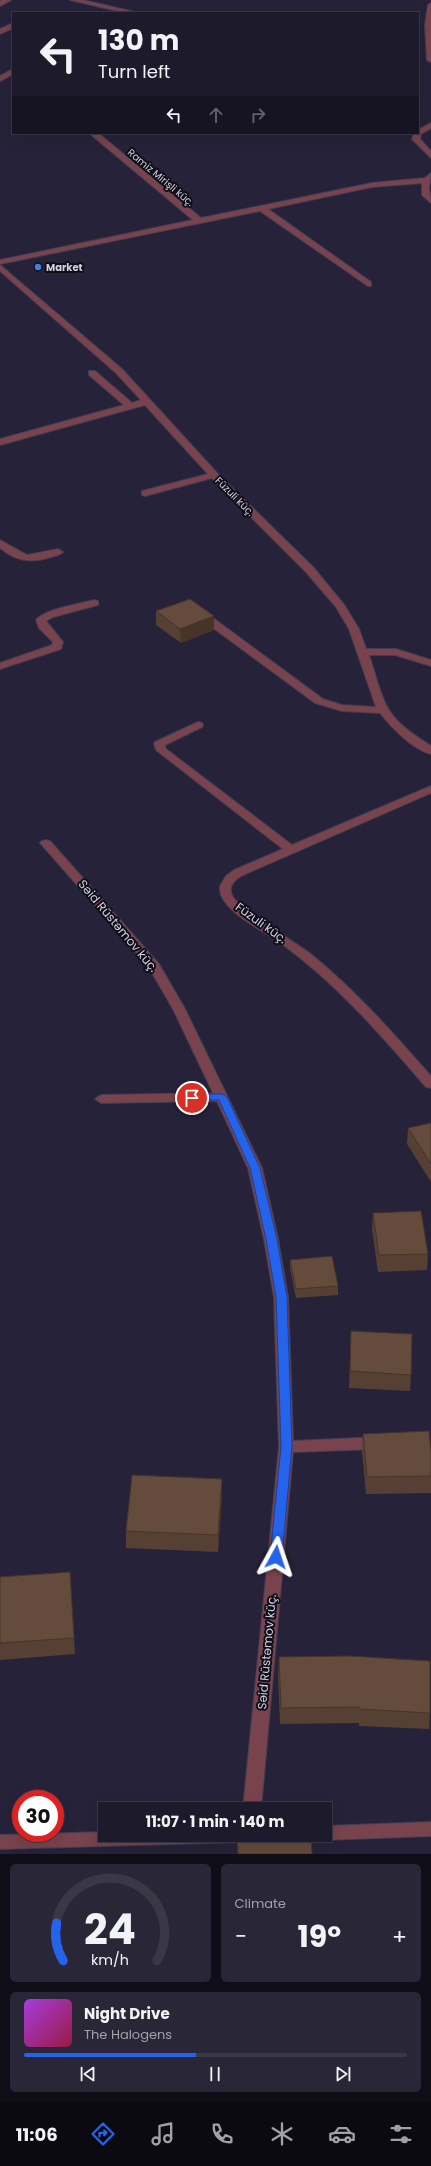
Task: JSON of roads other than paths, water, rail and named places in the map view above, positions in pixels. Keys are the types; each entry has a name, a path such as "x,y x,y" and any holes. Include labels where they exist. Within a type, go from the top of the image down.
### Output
{"street":[{"path":"0,4 8,0"},
{"path":"73,0 131,12"},
{"path":"431,5 428,25 431,60"},
{"path":"0,32 12,26"},
{"path":"0,79 12,71"},
{"path":"0,79 12,83"},
{"path":"419,132 431,125"},
{"name":"Ramiz Mirişli küç.","path":"94,134 198,220"},
{"path":"417,134 416,138 431,156"},
{"path":"0,262 372,185 429,177"},
{"path":"429,177 424,188 424,194 431,201"},
{"path":"261,208 368,284"},
{"name":"Füzuli küç.","path":"0,267 119,370 214,475 320,582 340,606 354,629 364,652 383,710 393,723 406,735 431,751"},
{"path":"92,374 130,405"},
{"path":"0,442 148,401"},
{"path":"145,493 214,475"},
{"path":"0,543 15,556 24,560 58,552"},
{"path":"0,666 57,647 58,642 42,626 41,620 49,615 94,603"},
{"path":"205,617 319,701 348,710 383,710"},
{"path":"364,652 396,652 431,663"},
{"path":"198,725 159,744 161,750 292,850"},
{"name":"Füzuli küç.","path":"431,789 234,876 226,883 224,890 230,900 245,914 286,941 327,972 389,1036 431,1084"},
{"name":"Səid Rüstəmov küç.","path":"46,843 153,964 179,1008 255,1168 271,1239 281,1297 286,1447 253,1802"},
{"path":"101,1099 222,1097"},
{"path":"286,1447 394,1443"},
{"path":"332,1833 431,1829"},
{"path":"0,1842 98,1839"}],"place":[{"name":"Market","path":"38,267"}]}
